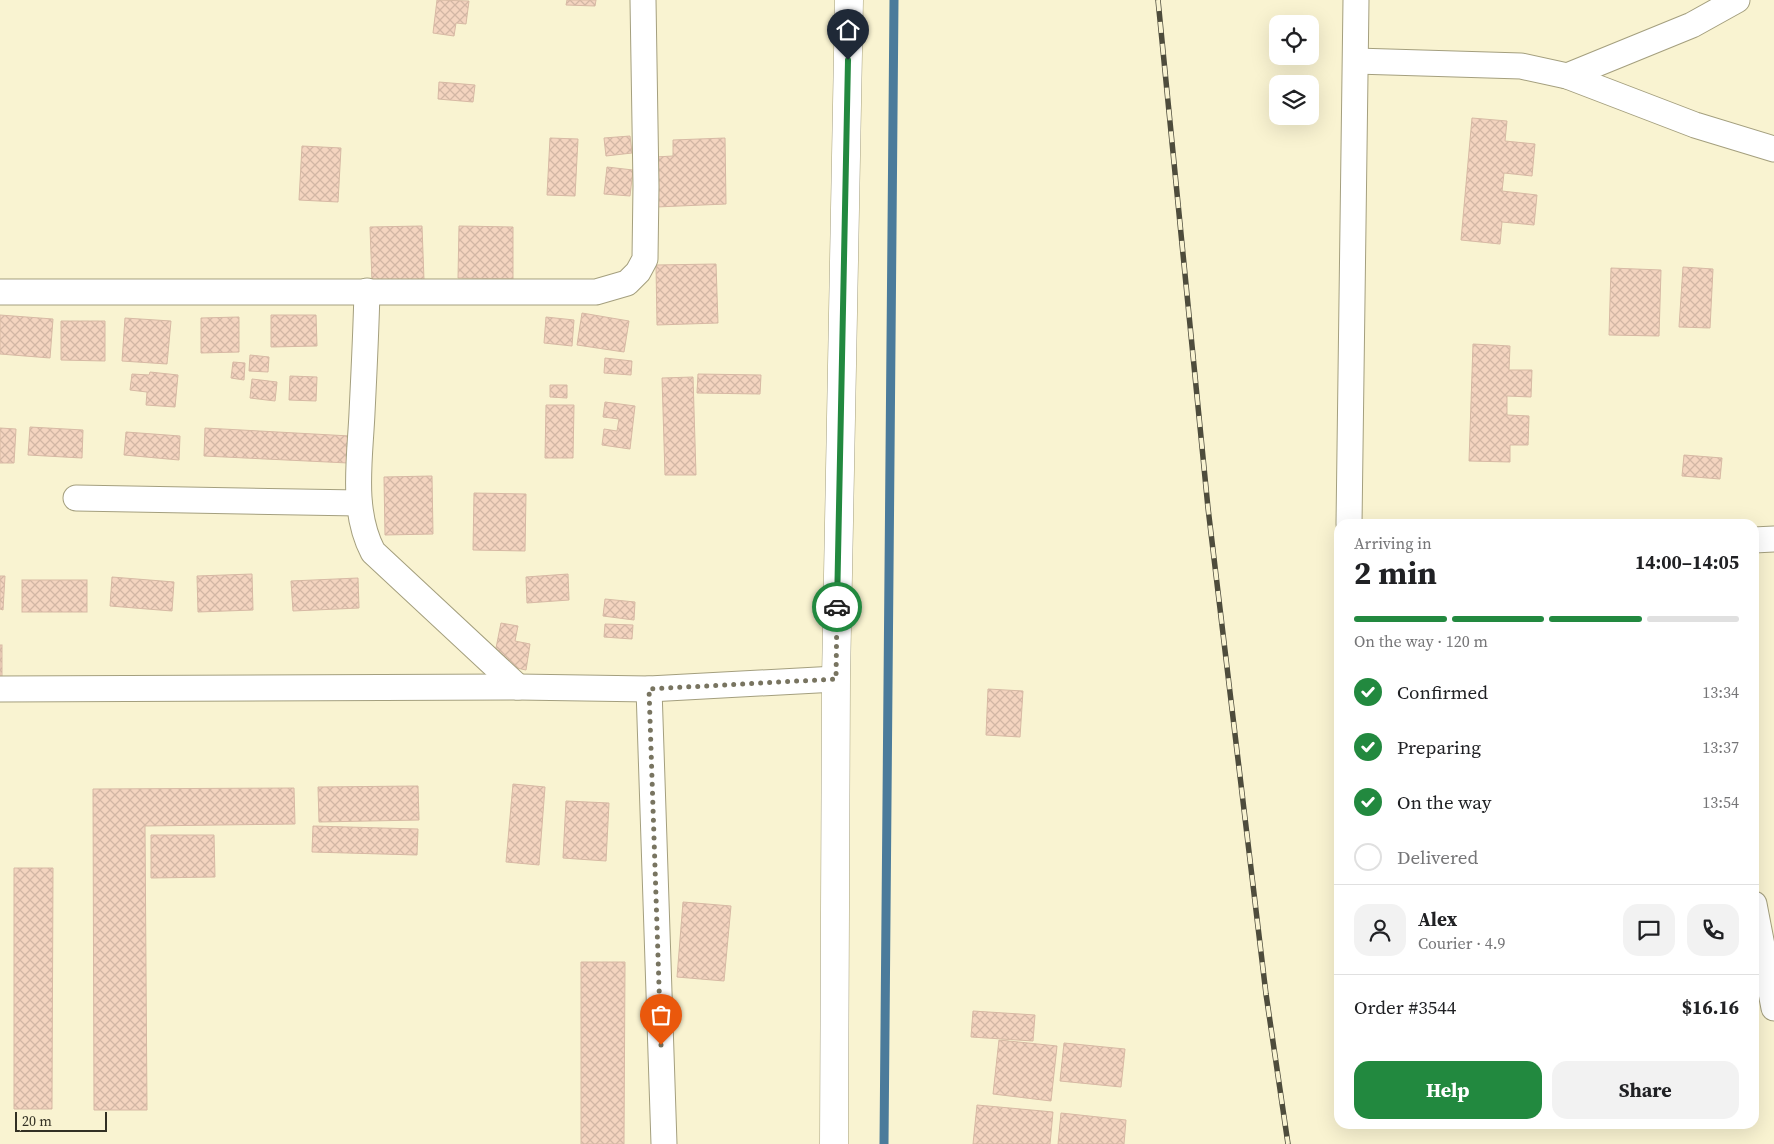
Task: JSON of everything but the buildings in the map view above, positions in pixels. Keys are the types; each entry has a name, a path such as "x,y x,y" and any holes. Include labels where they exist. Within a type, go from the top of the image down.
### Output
{"main road":[{"path":"834,1144 836,679 849,0"}],"street":[{"path":"0,292 596,292 627,284 638,272 645,259 646,186 643,0"},
{"path":"1349,519 1356,0"},
{"path":"1567,76 1692,25 1737,0"},
{"path":"1356,61 1521,66 1567,76 1695,125 1774,149"},
{"path":"367,291 359,502 362,526 366,538 373,552 518,686"},
{"path":"76,498 359,502"},
{"path":"1759,540 1774,539"},
{"path":"0,689 518,686 649,689 836,679"},
{"path":"649,689 664,1144"},
{"path":"1759,930 1774,1008"}],"waterway":[{"path":"884,1144 894,0"}],"railway":[{"path":"1158,0 1208,508 1266,994 1288,1144"}],"way so far":[{"path":"661,1045 649,689 836,679 837,607"}],"route":[{"path":"837,607 848,60"}]}
